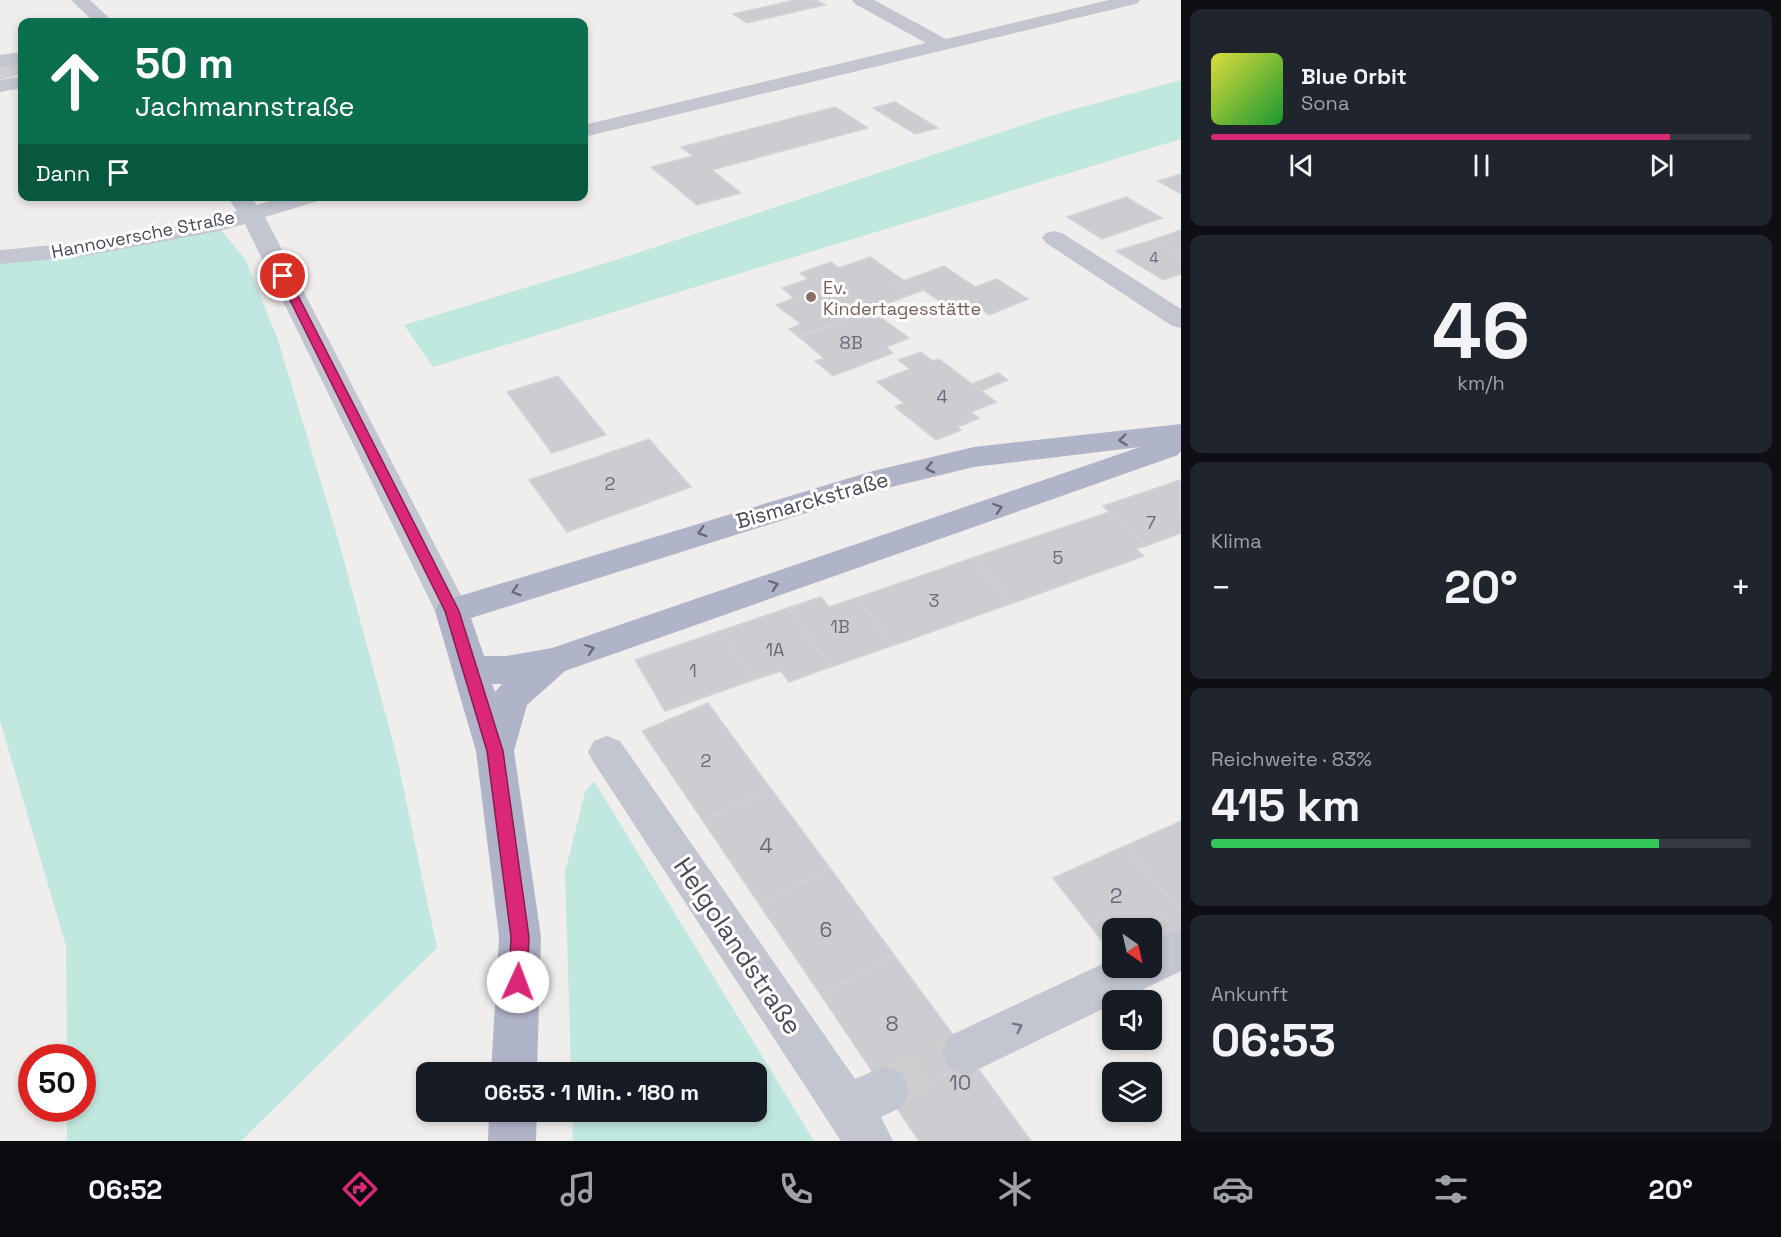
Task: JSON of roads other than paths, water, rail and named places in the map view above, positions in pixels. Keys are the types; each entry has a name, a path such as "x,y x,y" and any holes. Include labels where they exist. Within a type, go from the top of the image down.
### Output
{"main road":[{"name":"Bismarckstraße","path":"452,611 873,481 974,457 1181,433"},
{"path":"471,669 506,670 554,661 1181,443"},
{"path":"452,611 495,751 520,937 514,1062"},
{"path":"495,751 511,697 554,661"},
{"path":"512,1141 513,1122"}],"street":[{"path":"80,0 100,18"},
{"path":"861,0 943,45"},
{"path":"588,130 1131,0"},
{"path":"0,61 18,59"},
{"path":"0,86 18,83"},
{"name":"Hannoversche Straße","path":"0,257 80,250 219,224 244,205 273,201"},
{"path":"244,205 452,611"},
{"path":"1054,238 1181,320"},
{"name":"Helgolandstraße","path":"607,752 867,1113"},
{"path":"1162,958 1181,949"},
{"path":"965,1052 1121,978"}],"tunnel":[{"path":"885,1090 965,1052"}],"place":[{"name":"Ev. Kindertagesstätte","path":"811,297"}]}
